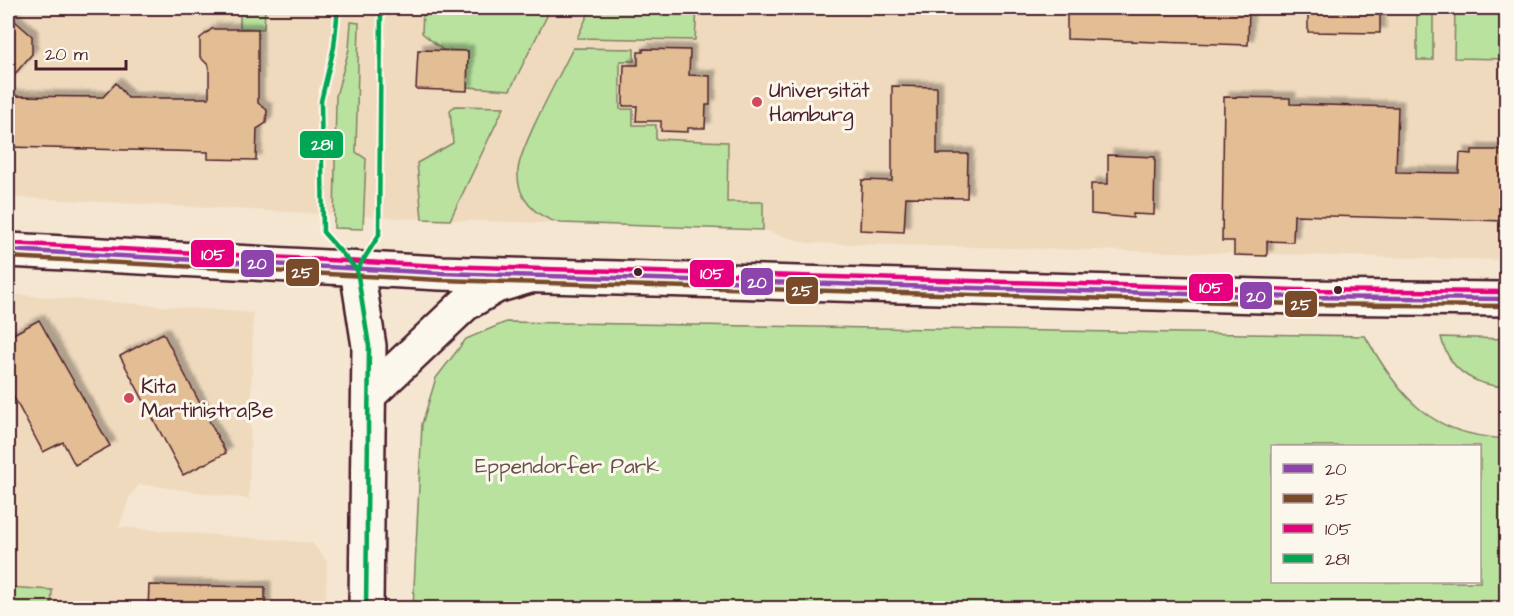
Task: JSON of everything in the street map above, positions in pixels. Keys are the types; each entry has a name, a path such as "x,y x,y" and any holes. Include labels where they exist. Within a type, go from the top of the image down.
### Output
{"street":[{"path":"8,250 357,270 1296,297 1506,299"},
{"path":"357,270 369,332 366,609"},
{"path":"370,394 465,304 496,286 532,275"}],"shaded area":[{"name":"Universität Hamburg","path":"8,8 1506,8 1506,260 808,243 763,230 422,219 8,197"},
{"name":"Kita Martinistraße","path":"8,294 253,313 249,499 140,484 130,496 119,527 312,543 327,561 326,608 8,608"}],"green space":[{"path":"240,8 265,8 264,29 240,28"},
{"path":"423,8 551,8 510,90 467,87 468,51 443,50 422,33"},
{"path":"591,8 697,8 695,40 577,38"},
{"path":"1417,8 1433,8 1433,60 1417,60"},
{"path":"1455,8 1506,8 1506,59 1454,58"},
{"path":"351,22 359,23 356,152 366,159 363,229 334,228 336,96 349,49"},
{"path":"573,48 634,49 634,61 620,61 620,109 633,109 633,125 656,125 656,139 728,142 727,202 763,202 763,230 561,223 543,217 529,205 520,190 518,181 520,160"},
{"path":"455,106 504,107 450,220 422,219 417,163 453,143 450,110"},
{"name":"Eppendorfer Park","path":"506,322 1365,336 1392,378 1420,409 1456,430 1479,436 1506,439 1506,608 413,608 422,424 436,378 466,339"},
{"path":"1441,337 1506,339 1506,387 1483,383 1464,374 1450,358"},
{"path":"8,587 52,590 51,608 8,608"}],"building":[{"path":"1067,8 1249,8 1248,45 1067,39"},
{"path":"1308,8 1380,8 1380,33 1308,32"},
{"path":"8,15 32,36 32,54 8,82"},
{"path":"212,29 258,29 258,103 267,110 266,123 257,129 256,160 208,159 208,152 8,147 8,96 103,97 116,83 128,98 209,98 209,66 200,57 200,38"},
{"path":"643,49 690,50 689,75 710,76 710,105 706,105 705,128 688,128 688,132 661,131 661,121 636,121 637,106 623,106 624,65 638,65 638,52 643,52"},
{"path":"418,50 468,51 467,91 416,89"},
{"path":"892,86 937,87 937,154 968,154 967,198 906,197 904,232 860,230 862,180 892,181"},
{"path":"1224,97 1290,98 1290,104 1398,107 1396,172 1459,173 1460,153 1472,154 1472,150 1506,150 1506,221 1294,215 1293,242 1267,241 1267,256 1234,255 1234,241 1222,241"},
{"path":"1108,155 1155,157 1154,215 1133,214 1133,218 1091,214 1091,184 1108,184"},
{"path":"39,320 110,446 75,465 63,442 43,452 8,386 8,337"},
{"path":"163,333 226,453 183,475 120,356"},
{"path":"149,585 265,587 265,609 148,609"}],"transit line":[{"name":"281","path":"338,8 334,47 321,101 323,232 357,270"},
{"name":"281","path":"357,270 379,235 381,8"},
{"name":"105","path":"8,243 440,266 1296,290 1506,292"},
{"name":"20","path":"8,250 440,273 1296,297 1506,299"},
{"name":"25","path":"8,257 440,280 1296,304 1506,306"},
{"name":"281","path":"357,270 369,346 366,608"}],"place":[{"name":"Universität Hamburg","path":"757,102"},
{"name":"Kita Martinistraße","path":"129,398"}]}
